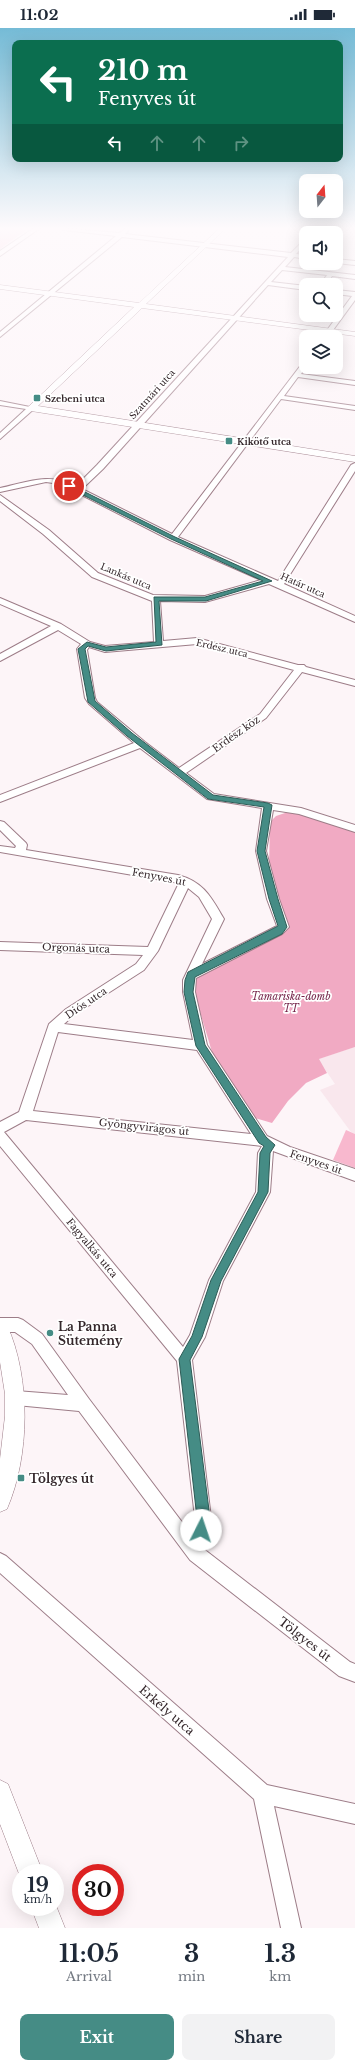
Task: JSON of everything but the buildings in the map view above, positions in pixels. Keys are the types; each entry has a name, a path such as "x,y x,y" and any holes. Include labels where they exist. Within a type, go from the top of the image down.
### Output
{"street":[{"path":"0,335 23,317"},
{"path":"0,437 129,317"},
{"path":"224,317 305,330"},
{"path":"331,330 340,317"},
{"name":"Szatmári utca","path":"76,490 138,425 235,318"},
{"path":"343,334 355,334"},
{"path":"173,538 244,441 299,371"},
{"path":"296,375 355,384"},
{"path":"279,397 355,408"},
{"path":"0,403 355,459"},
{"path":"279,586 355,465"},
{"name":"Határ utca","path":"0,490 37,482 55,480 62,482 173,538 355,619"},
{"name":"Lankás utca","path":"0,497 46,532 95,575 156,599 206,599 269,581"},
{"path":"156,599 160,644"},
{"name":"Erdész utca","path":"0,600 58,626 87,644 106,649 197,641 300,667 355,683"},
{"path":"0,658 58,626"},
{"path":"87,644 82,649 92,702 141,744 211,797 301,811 355,828"},
{"name":"Erdész köz","path":"179,773 263,716 300,667"},
{"path":"0,799 141,744"},
{"path":"191,975 278,931 283,927 273,899 261,851 268,805"},
{"path":"0,824 22,845 20,853"},
{"name":"Fenyves út","path":"0,849 186,881 195,885 202,892 218,919 191,975 189,992 201,1046 266,1142 355,1175"},
{"name":"Diós utca","path":"53,1027 70,1012 140,967 152,950 186,881"},
{"name":"Orgonás utca","path":"0,946 152,950"},
{"path":"0,1128 25,1115 53,1027 201,1046"},
{"name":"Gyöngyvirágos út","path":"25,1115 266,1142"},
{"name":"Fagyalkás utca","path":"0,1136 184,1359"},
{"path":"196,1554 203,1518 184,1359 197,1337 216,1280 263,1192 266,1142"},
{"name":"Tölgyes út","path":"0,1325 18,1324 37,1339 83,1404 196,1554 345,1670 355,1672"},
{"path":"0,1331 9,1352 16,1398 8,1475 0,1502"},
{"path":"16,1398 83,1404"},
{"name":"Erkély utca","path":"0,1562 262,1794 355,1814"},
{"path":"0,1792 28,1864"},
{"path":"262,1794 292,1928"},
{"path":"47,1916 52,1928"}],"shaded area":[{"path":"355,1047 355,1134 351,1132 320,1090 335,1084 318,1059"},
{"path":"346,1130 355,1134 355,1168 333,1160"}],"green space":[{"name":"Tamariska-domb TT","path":"291,811 355,832 355,1047 319,1059 327,1073 306,1083 288,1101 272,1123 255,1118 227,1080 212,1052 192,985 198,977 285,929 269,866 270,822 276,816"}],"place":[{"name":"Szebeni utca","path":"37,398"},
{"name":"Kikötő utca","path":"229,441"},
{"name":"La Panna Sütemény","path":"50,1333"},
{"name":"Tölgyes út","path":"21,1478"}],"route":[{"path":"69,486 173,538 269,581 206,599 156,599 160,644 106,649 87,644 82,649 90,698 96,707 141,744 211,797 268,805 261,851 273,899 283,927 278,931 191,975 189,980 189,992 201,1046 262,1140 270,1145 265,1153 263,1192 216,1280 197,1337 184,1359 203,1518 201,1530"}]}
